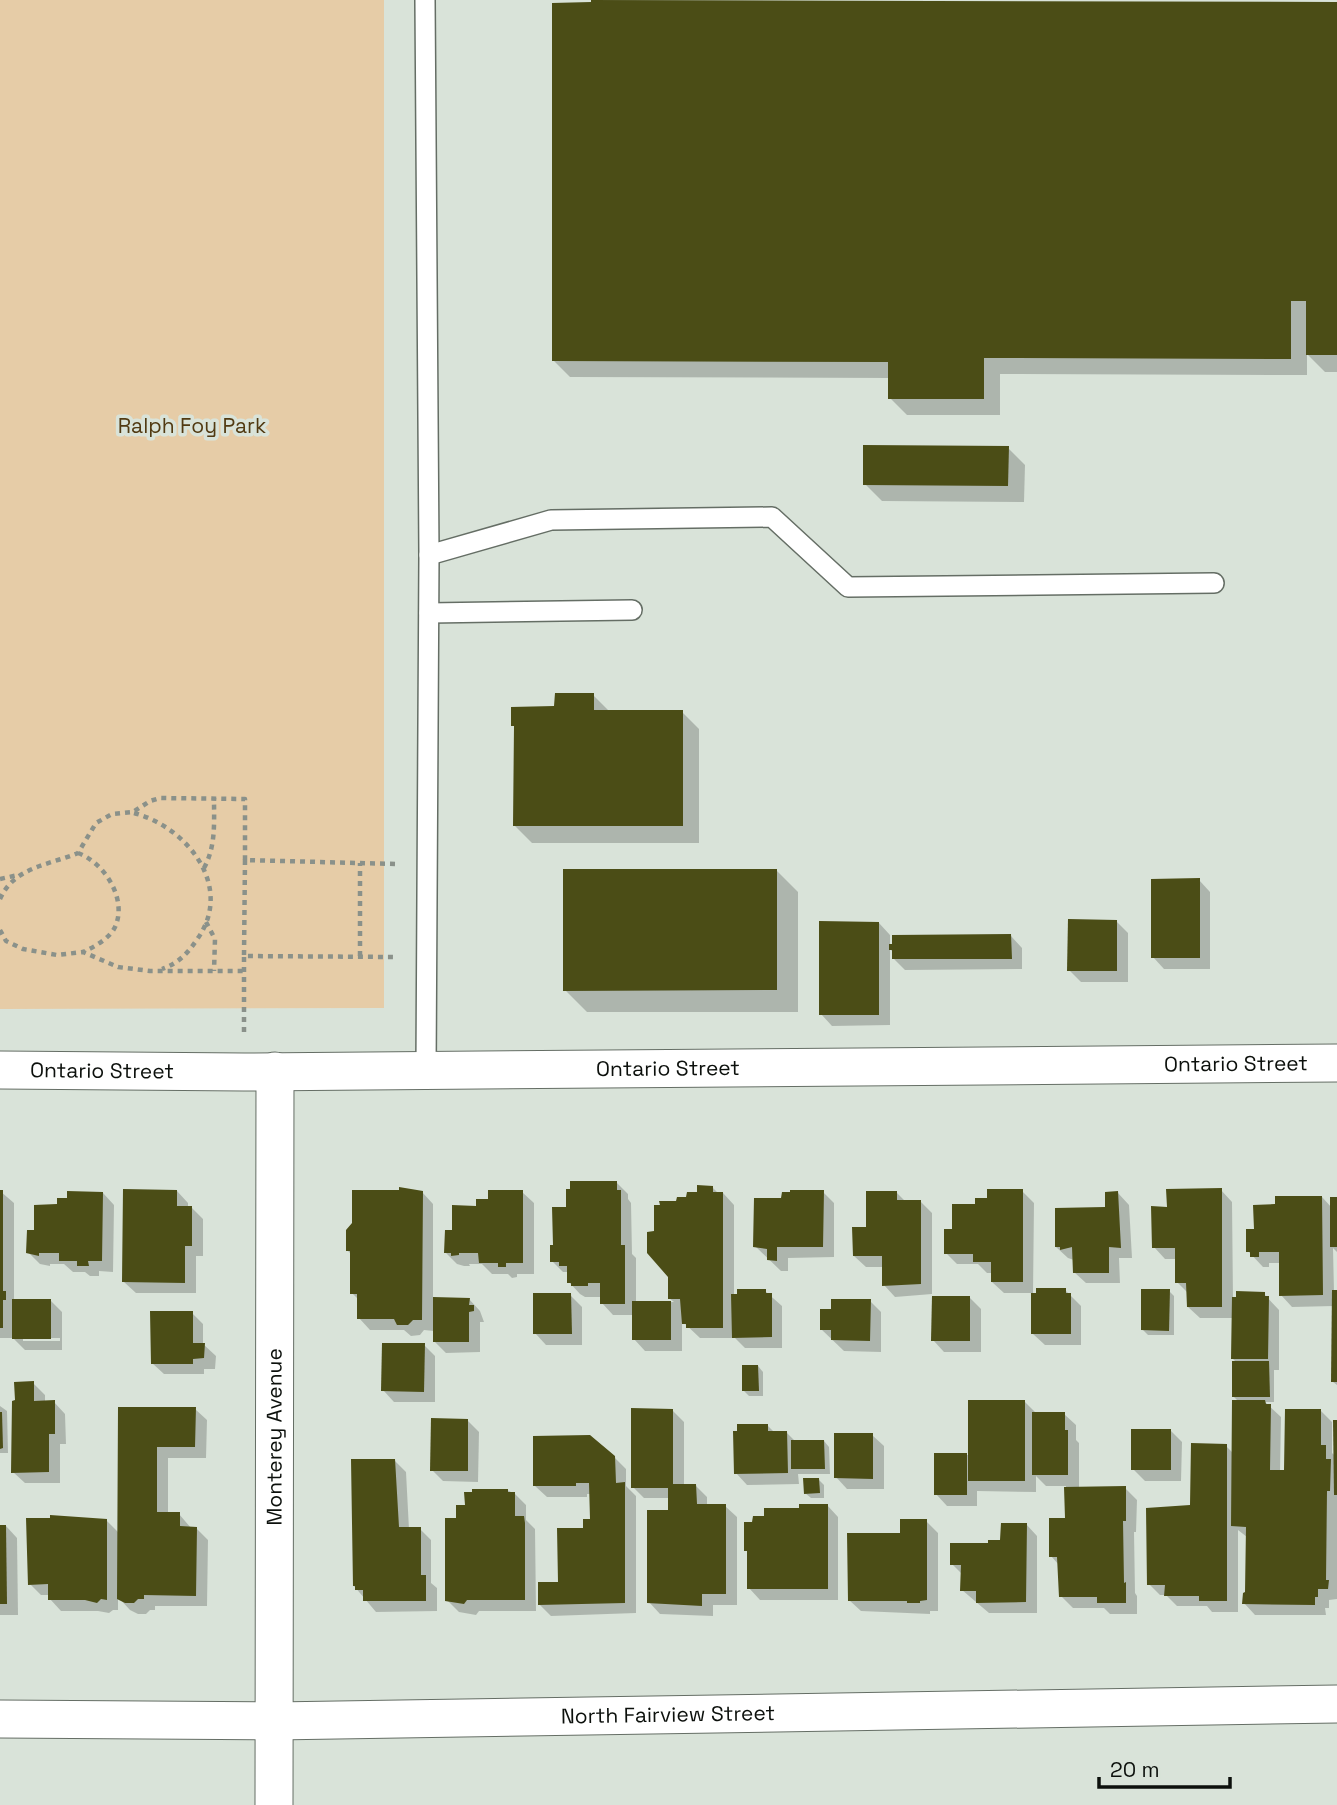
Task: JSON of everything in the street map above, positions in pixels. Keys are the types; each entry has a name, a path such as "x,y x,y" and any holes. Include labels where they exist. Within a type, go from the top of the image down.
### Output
{"street":[{"name":"Ontario Street","path":"0,1070 259,1071 1337,1063"},
{"name":"Monterey Avenue","path":"259,1071 275,1721 274,1805"},
{"name":"North Fairview Street","path":"0,1719 275,1721 1337,1704"}],"lane":[{"path":"425,0 429,555 426,1069"},
{"path":"429,555 551,520 772,517 848,587 1214,583"},
{"path":"429,613 632,610"}],"path":[{"path":"133,812 160,798 245,799 244,971 259,1071"},
{"path":"204,868 214,841 214,798"},
{"path":"78,853 96,823 112,814 133,812 158,821 174,832 204,868 211,887 211,913 187,955 158,971"},
{"path":"0,879 19,875 39,865 78,853 89,857 110,881 120,915 113,931 98,945 83,952 57,955 23,949 6,941 0,930"},
{"path":"245,860 427,864"},
{"path":"360,863 360,957"},
{"path":"0,899 6,887 19,875"},
{"path":"206,922 215,939 214,971"},
{"path":"83,952 118,968 244,971"},
{"path":"244,956 427,957"}],"green space":[{"name":"Ralph Foy Park","path":"0,0 384,0 384,1008 0,1009"}],"building":[{"path":"591,0 1337,2 1337,355 1306,355 1306,301 1291,301 1291,359 984,358 984,399 888,399 888,362 552,361 552,3"},
{"path":"863,445 1009,446 1008,486 863,485"},
{"path":"555,693 594,693 594,710 683,710 683,826 513,826 514,726 511,726 511,707 554,706"},
{"path":"563,869 777,869 777,990 563,991"},
{"path":"1200,878 1200,958 1151,958 1151,879"},
{"path":"1068,919 1117,920 1117,971 1067,971"},
{"path":"819,921 879,922 879,1015 819,1015"},
{"path":"1011,934 1012,959 892,959 892,950 889,950 892,935"},
{"path":"570,1181 617,1181 617,1190 621,1190 621,1245 625,1245 625,1304 600,1304 600,1283 571,1286 571,1283 567,1283 567,1266 550,1262 550,1245 553,1245 552,1207 566,1207 566,1189 570,1189"},
{"path":"697,1185 713,1186 713,1192 723,1192 723,1328 686,1328 686,1324 682,1324 680,1299 668,1299 668,1277 647,1253 647,1232 654,1231 654,1205 660,1205 659,1201 676,1201 677,1197 686,1197 687,1192 697,1192"},
{"path":"399,1187 423,1191 422,1320 413,1320 408,1325 397,1325 394,1319 357,1319 357,1294 350,1294 350,1251 346,1251 346,1230 352,1223 352,1190 399,1190"},
{"path":"1222,1188 1222,1307 1187,1307 1186,1283 1175,1283 1175,1248 1152,1248 1151,1206 1167,1207 1166,1189"},
{"path":"123,1189 177,1190 177,1206 192,1206 192,1246 185,1246 185,1283 122,1282"},
{"path":"987,1189 1023,1189 1023,1282 991,1282 991,1262 973,1262 973,1254 944,1254 944,1229 952,1229 952,1204 975,1204 975,1198 987,1198"},
{"path":"0,1190 3,1190 3,1291 6,1291 6,1300 3,1300 3,1328 0,1328"},
{"path":"488,1190 523,1190 523,1263 506,1263 506,1267 498,1267 498,1263 479,1263 478,1253 451,1256 451,1253 444,1253 445,1230 452,1230 452,1205 476,1206 476,1199 488,1199"},
{"path":"824,1190 823,1247 777,1247 777,1261 767,1260 767,1249 753,1247 754,1198 781,1198 782,1192"},
{"path":"67,1191 103,1192 102,1261 88,1261 89,1266 77,1266 77,1261 59,1261 59,1253 39,1253 39,1256 26,1253 27,1230 34,1230 34,1205 57,1204 57,1198 67,1198"},
{"path":"866,1191 897,1191 897,1200 921,1200 921,1284 882,1286 882,1256 853,1256 852,1227 866,1227"},
{"path":"1118,1191 1121,1248 1109,1247 1109,1273 1073,1273 1072,1247 1060,1250 1060,1247 1055,1247 1055,1208 1105,1207 1105,1192"},
{"path":"1275,1196 1322,1196 1323,1295 1279,1296 1279,1252 1259,1252 1259,1257 1250,1257 1250,1252 1246,1252 1246,1229 1254,1229 1253,1205 1275,1204"},
{"path":"1330,1197 1337,1197 1337,1247 1330,1247"},
{"path":"1036,1288 1066,1288 1066,1293 1071,1293 1071,1334 1031,1334 1031,1293 1036,1293"},
{"path":"737,1289 766,1289 766,1293 772,1293 772,1337 732,1338 731,1294 737,1294"},
{"path":"1141,1289 1170,1289 1169,1331 1141,1330"},
{"path":"1332,1290 1337,1290 1337,1382 1331,1382"},
{"path":"1236,1291 1265,1292 1265,1296 1269,1296 1268,1359 1231,1359 1232,1297 1236,1297"},
{"path":"533,1293 571,1293 572,1334 533,1334"},
{"path":"932,1296 970,1296 970,1341 931,1341"},
{"path":"433,1297 470,1298 469,1305 474,1305 474,1311 469,1312 469,1342 433,1342"},
{"path":"12,1299 51,1299 51,1339 12,1339"},
{"path":"831,1299 871,1299 870,1341 831,1340 831,1330 820,1330 820,1309 831,1309"},
{"path":"632,1301 671,1301 671,1340 632,1340"},
{"path":"150,1311 193,1311 193,1343 205,1343 204,1358 193,1359 193,1364 151,1364"},
{"path":"382,1343 425,1343 424,1392 381,1391"},
{"path":"1232,1361 1269,1361 1270,1397 1232,1397"},
{"path":"742,1365 758,1365 759,1391 742,1391"},
{"path":"34,1381 34,1401 55,1400 55,1434 49,1434 49,1472 11,1473 14,1382"},
{"path":"968,1400 1025,1400 1025,1481 968,1481"},
{"path":"1232,1400 1265,1400 1266,1404 1271,1404 1270,1470 1284,1470 1285,1409 1321,1409 1321,1445 1326,1445 1326,1459 1331,1459 1330,1491 1327,1491 1326,1580 1329,1580 1328,1589 1318,1589 1315,1605 1242,1604 1245,1592 1246,1527 1231,1526"},
{"path":"118,1407 196,1407 195,1447 157,1447 157,1512 180,1512 180,1526 197,1527 196,1596 144,1595 144,1599 138,1599 134,1603 117,1599"},
{"path":"631,1408 673,1409 673,1484 696,1484 697,1504 726,1504 726,1594 702,1594 702,1606 647,1603 647,1510 668,1510 668,1488 631,1488"},
{"path":"0,1412 3,1448 0,1449"},
{"path":"1032,1412 1065,1412 1065,1430 1068,1430 1068,1475 1032,1475"},
{"path":"431,1418 468,1419 468,1471 430,1471"},
{"path":"1333,1420 1337,1420 1337,1495 1334,1495"},
{"path":"737,1424 768,1424 768,1431 787,1431 788,1473 734,1474 733,1431 737,1431"},
{"path":"1131,1429 1171,1429 1171,1470 1131,1470"},
{"path":"834,1433 873,1433 873,1479 834,1478"},
{"path":"590,1435 615,1456 616,1483 625,1482 625,1603 538,1605 538,1582 558,1582 557,1528 583,1528 583,1519 590,1519 589,1483 576,1483 576,1486 533,1486 533,1436"},
{"path":"791,1440 824,1440 825,1469 791,1469"},
{"path":"1191,1443 1227,1444 1227,1601 1199,1601 1199,1596 1164,1596 1165,1585 1147,1585 1146,1508 1190,1505"},
{"path":"934,1453 967,1453 967,1495 934,1495"},
{"path":"351,1459 395,1459 399,1527 421,1527 421,1575 426,1575 426,1601 363,1601 363,1590 355,1590"},
{"path":"803,1478 819,1478 820,1493 804,1494"},
{"path":"1126,1486 1126,1521 1123,1521 1126,1603 1097,1603 1097,1597 1059,1597 1057,1557 1049,1557 1049,1518 1065,1518 1064,1487"},
{"path":"472,1489 508,1489 508,1492 515,1492 515,1516 524,1516 525,1523 525,1600 467,1600 464,1604 445,1601 445,1518 456,1518 456,1505 465,1505 464,1492 472,1492"},
{"path":"799,1504 828,1504 828,1589 747,1589 744,1522 752,1522 753,1516 764,1516 764,1508 799,1508"},
{"path":"50,1515 107,1519 107,1600 101,1599 97,1603 85,1600 48,1600 48,1584 28,1585 26,1518 50,1518"},
{"path":"900,1519 927,1519 927,1600 920,1603 848,1601 847,1533 900,1533"},
{"path":"1001,1523 1027,1523 1026,1602 976,1603 976,1591 960,1591 961,1565 950,1565 950,1543 988,1543 988,1540 1000,1540"},
{"path":"0,1525 6,1525 7,1604 0,1604"}]}
